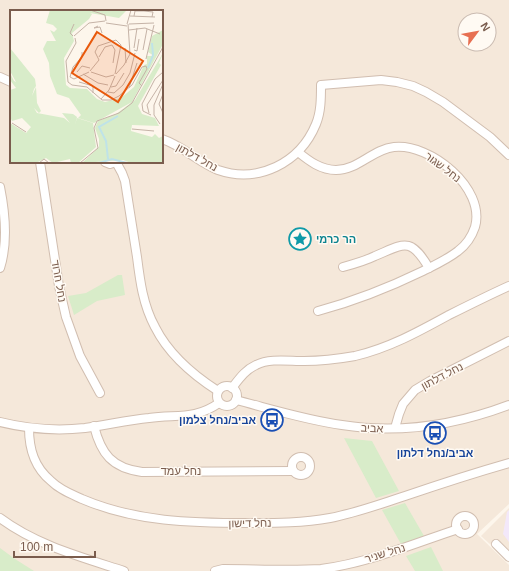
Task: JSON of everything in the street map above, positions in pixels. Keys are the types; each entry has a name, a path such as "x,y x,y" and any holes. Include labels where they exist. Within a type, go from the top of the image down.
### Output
{"street":[{"path":"0,77 10,82"},
{"name":"נחל דלתון","path":"163,140 177,146 218,170 236,174 253,174 270,170 285,163 298,152 309,139 316,123 320,105 321,85 381,80 413,86 426,92 443,102 493,140 509,155"},
{"name":"נחל שגור","path":"298,152 318,166 338,170 352,166 382,150 396,147 409,147 427,154 444,165 458,177 469,191 473,199 476,212 475,225 472,234 458,251 429,268 371,294 318,311"},
{"name":"נחל חרוד","path":"40,163 59,286 66,317 80,356 100,393"},
{"path":"117,163 125,181 142,290 147,310 164,343 175,357 188,369 218,391"},
{"path":"0,187 4,227 3,254 0,268"},
{"path":"343,267 371,258 394,247 403,245 416,250 429,268"},
{"path":"232,388 245,373 255,365 261,363 342,358 394,344 509,286"},
{"name":"נחל דלתון","path":"396,428 403,404 416,390 509,342"},
{"path":"224,387 232,388 236,392 236,400 233,404 228,406 219,403 217,397 218,391 224,387"},
{"name":"אביב","path":"236,400 322,422 364,428 429,426 479,415 509,405"},
{"path":"0,422 29,428 58,429 94,426 151,417 195,415 210,410 219,403"},
{"name":"נחל עמד","path":"94,426 98,442 108,458 119,466 133,470 142,472 293,471"},
{"name":"נחל דישון","path":"29,428 30,449 36,464 45,476 62,490 88,501 124,513 154,519 181,522 284,522 331,518 509,463"},
{"path":"0,518 30,537 65,551 124,571"},
{"name":"נחל שניר","path":"215,571 223,569 303,570 336,566 369,558 458,530"},
{"path":"496,544 509,557"}],"shaded area":[{"path":"0,0 509,0 509,504 477,534 509,565 509,571 0,571"},
{"path":"509,508 509,561 481,536"},
{"path":"509,510 509,542 503,534 507,512"}],"green space":[{"path":"118,275 122,275 125,295 97,301 74,315 68,296 86,293"},
{"path":"344,438 372,441 399,491 376,498"},
{"path":"405,503 424,536 401,544 382,510"},
{"path":"431,547 443,571 415,571 406,556"},
{"path":"0,548 15,559 34,571 0,571"}],"place":[{"name":"הר כרמי","path":"300,239"},
{"name":"אביב/נחל צלמון","path":"272,420"},
{"name":"אביב/נחל דלתון","path":"435,433"}]}
